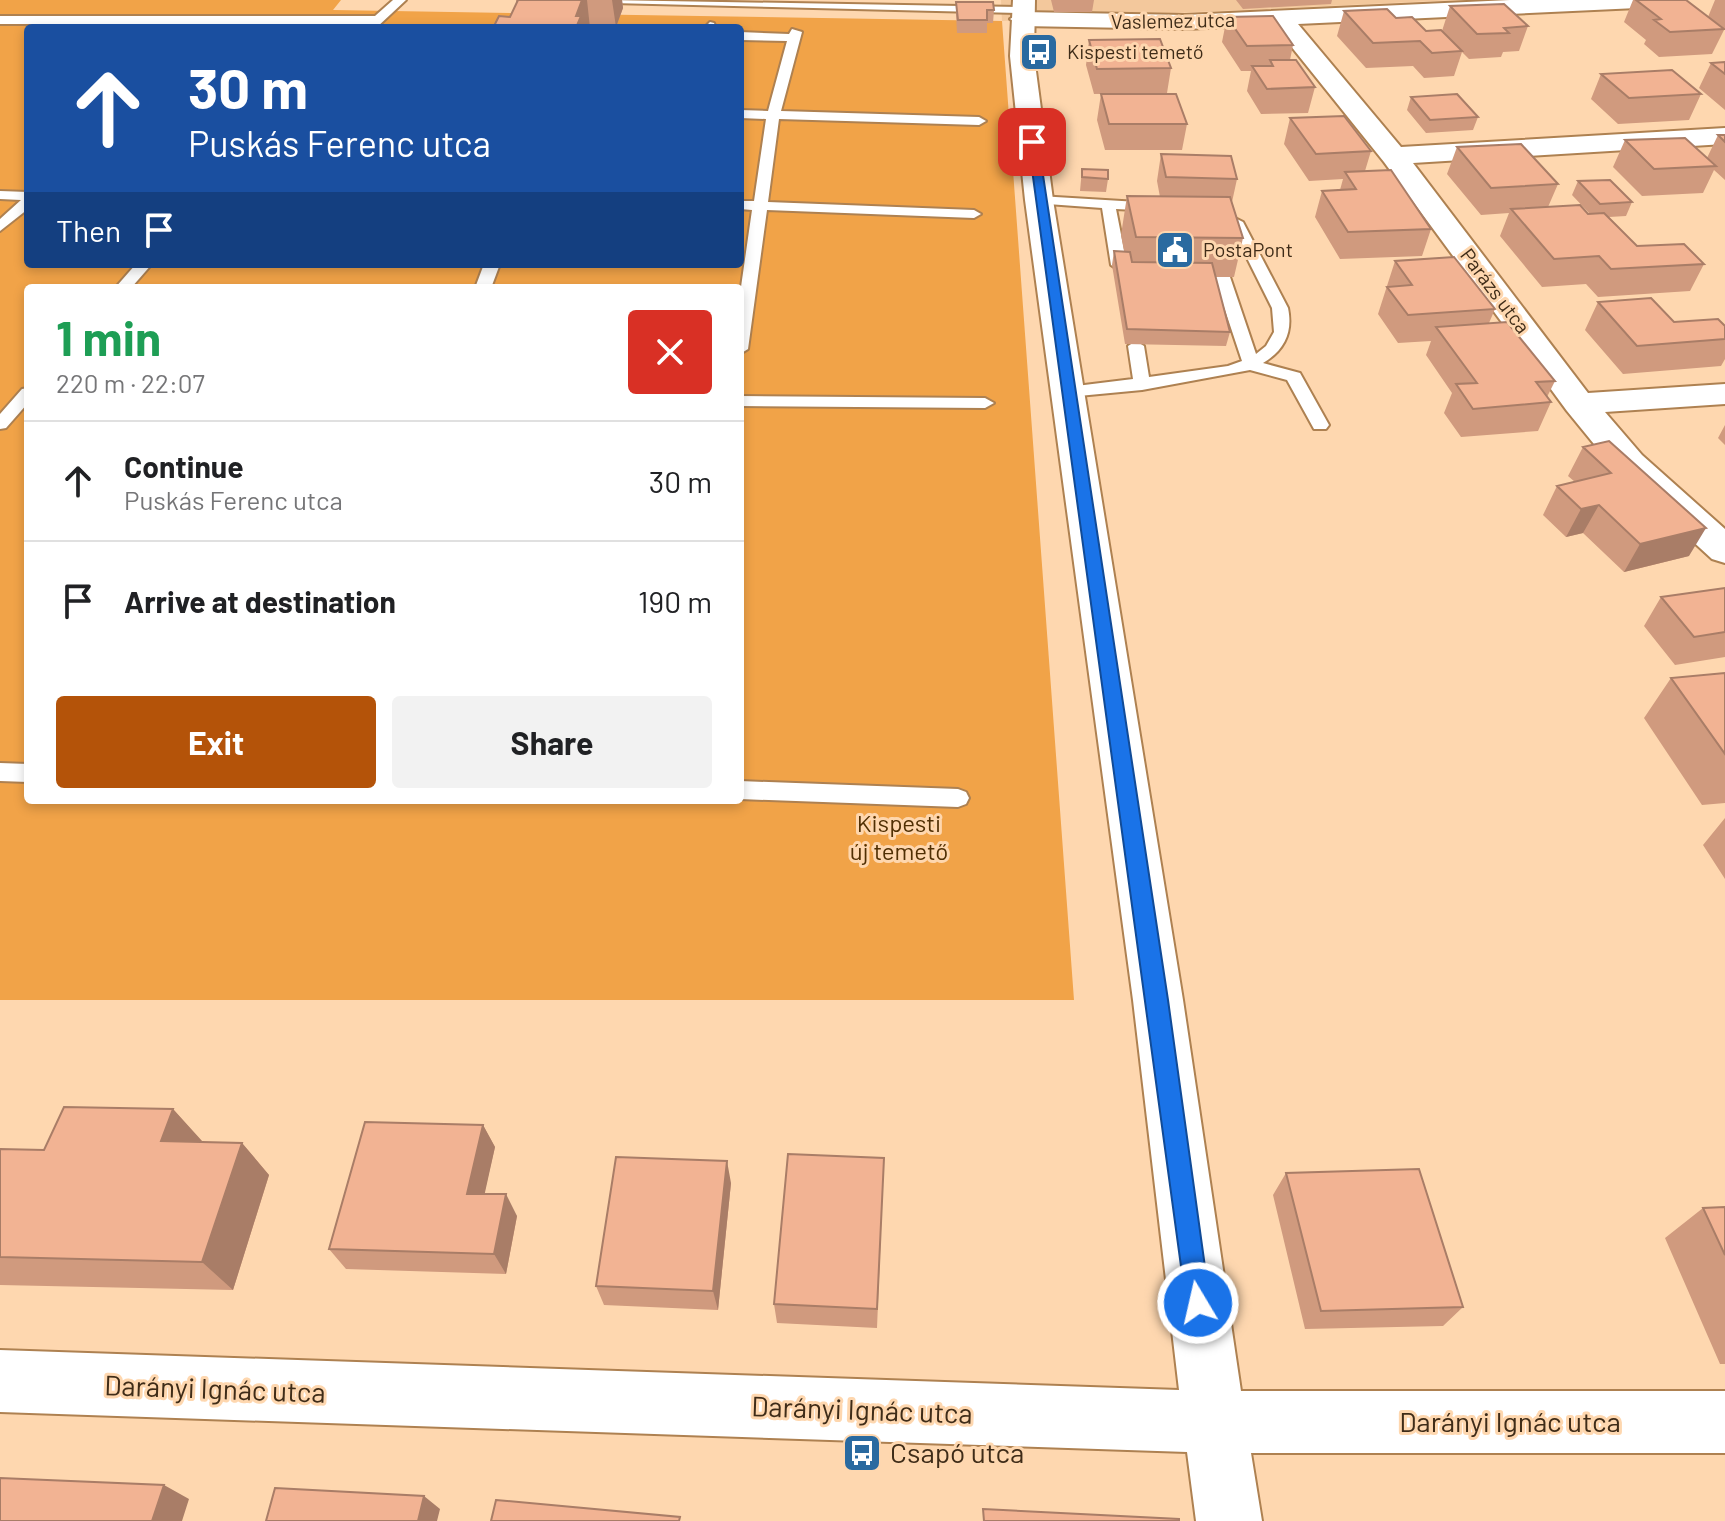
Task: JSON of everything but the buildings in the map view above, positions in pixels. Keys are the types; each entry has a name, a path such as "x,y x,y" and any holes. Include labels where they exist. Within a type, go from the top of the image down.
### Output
{"street":[{"name":"Vaslemez utca","path":"1023,10 1185,22 1659,0"},
{"path":"1023,10 1022,56 1039,200 1158,1000 1180,1183 1229,1521"},
{"name":"Parázs utca","path":"1281,18 1394,156 1579,404 1629,463 1725,550"},
{"path":"1394,156 1725,136"},
{"path":"1579,404 1725,394"},
{"name":"Darányi Ignác utca","path":"0,1381 1216,1422 1725,1422"}],"lane":[{"path":"0,20 373,24 400,0"},
{"path":"612,0 1023,10"},
{"path":"744,36 796,35 773,115 744,320"},
{"path":"744,114 979,121"},
{"path":"0,195 24,198"},
{"path":"1039,200 1171,208"},
{"path":"0,227 24,202"},
{"path":"1108,204 1119,265"},
{"path":"744,205 974,214"},
{"path":"1068,392 1191,379 1251,365 1280,342 1284,321 1280,308 1238,225 1219,213 1198,210"},
{"path":"126,284 140,268"},
{"path":"1222,277 1251,365"},
{"path":"1136,346 1142,385"},
{"path":"1251,365 1294,377 1320,425"},
{"path":"0,424 24,397"},
{"path":"744,401 985,403"},
{"path":"0,772 24,773"},
{"path":"744,790 958,798"}],"shaded area":[{"path":"1001,0 1455,0 1002,21"}],"green space":[{"name":"Kispesti új temető","path":"0,0 341,0 333,10 1002,21 1074,1000 0,1000"}],"place":[{"name":"Kispesti temető","path":"1039,52"},
{"name":"PostaPont","path":"1175,250"},
{"name":"Csapó utca","path":"862,1453"}],"route":[{"path":"1032,142 1107,670 1158,1000 1198,1303"}]}
